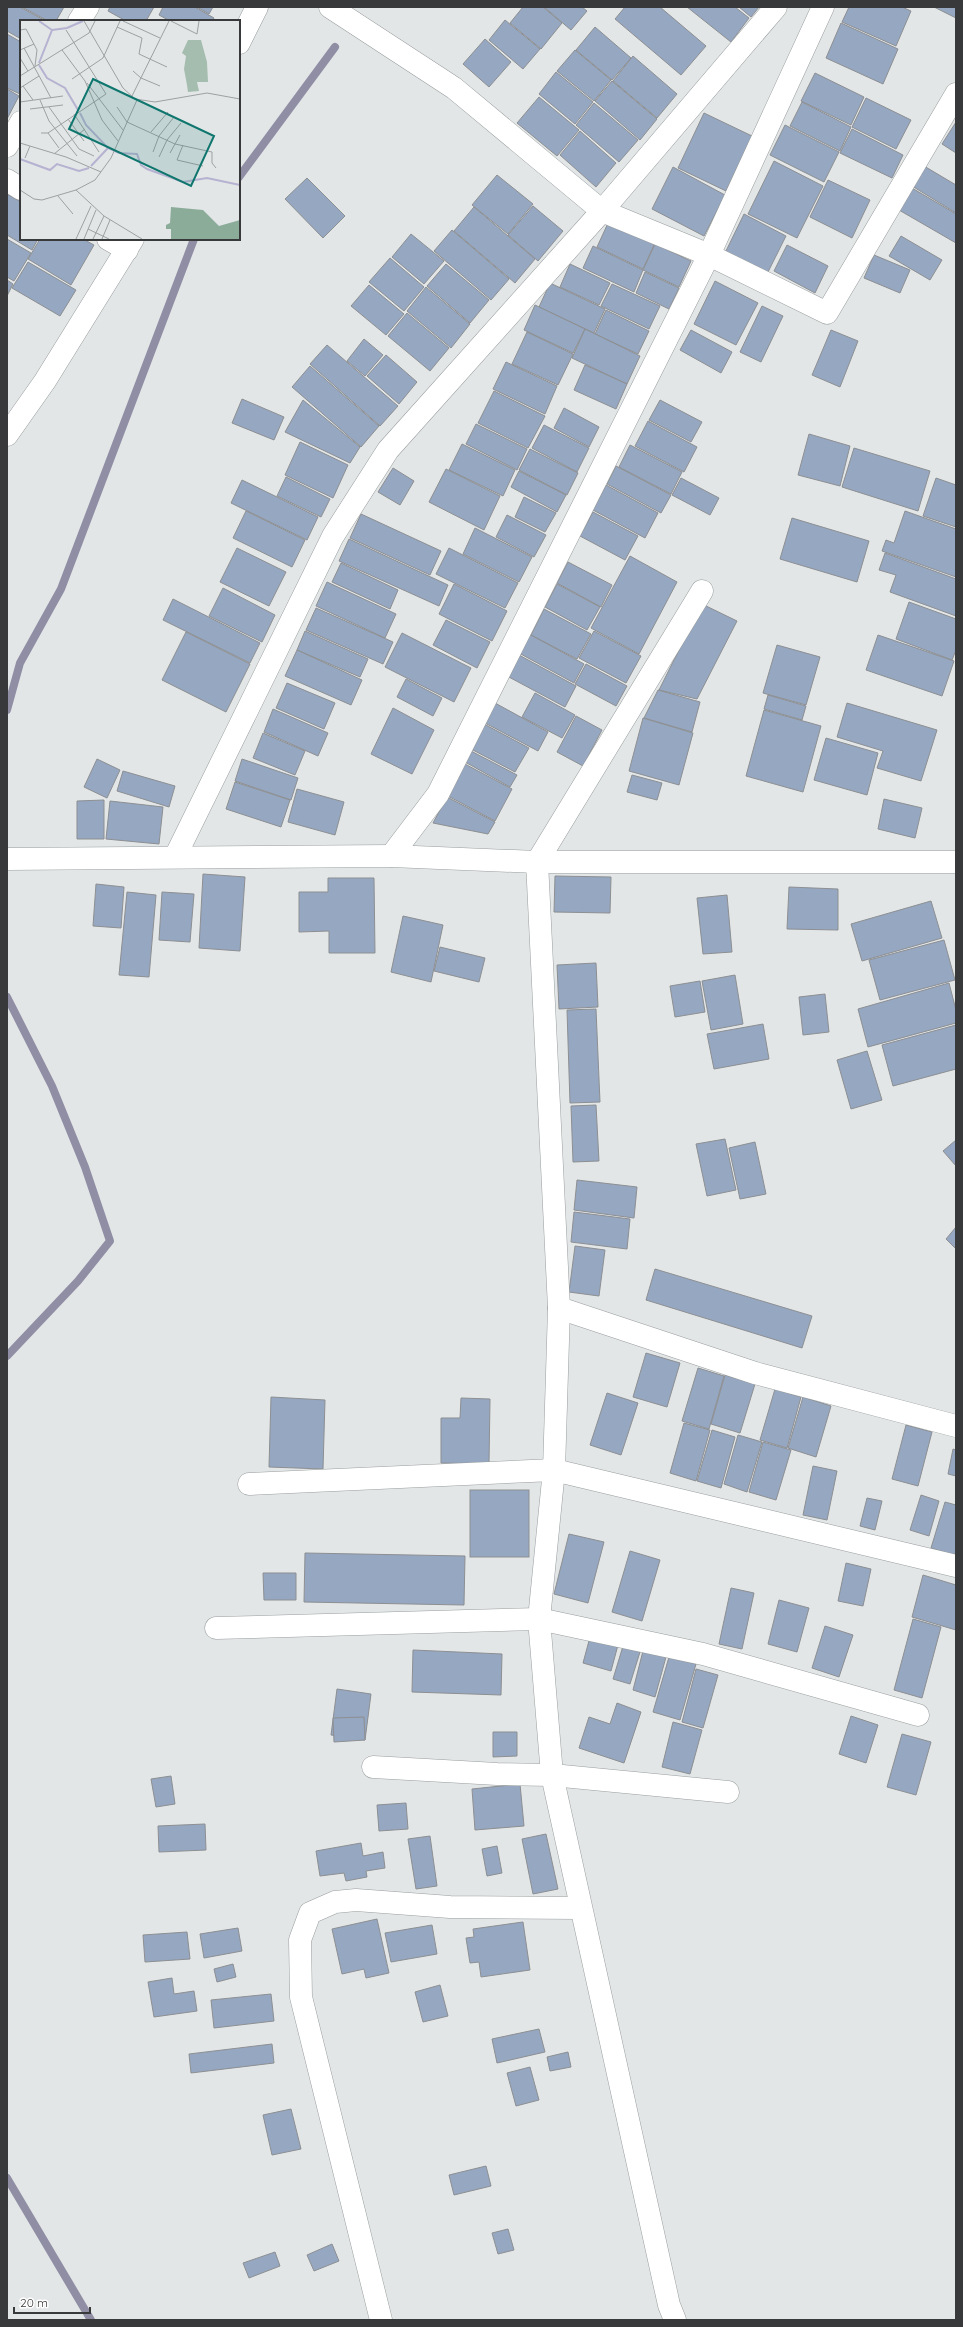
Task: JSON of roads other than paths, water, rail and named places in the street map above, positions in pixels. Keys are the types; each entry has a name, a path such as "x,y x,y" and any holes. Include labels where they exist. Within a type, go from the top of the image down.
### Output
{"street":[{"path":"81,20 88,7"},
{"path":"240,41 257,7"},
{"path":"330,7 454,88 602,211 709,255 827,314 956,94"},
{"path":"175,857 333,536 388,450 602,211 776,7"},
{"path":"391,856 438,794 709,255 823,7"},
{"path":"7,146 20,124"},
{"path":"7,180 20,188"},
{"path":"7,435 45,381 130,245 112,240"},
{"path":"675,2320 669,2305 580,1908 552,1775 539,1619 554,1470 559,1308 536,862 702,591"},
{"path":"7,859 391,856 536,862 956,862"},
{"path":"559,1308 755,1373 956,1426"},
{"path":"249,1484 554,1470 956,1566"},
{"path":"216,1628 539,1619 703,1654 918,1715"},
{"path":"373,1767 497,1774 552,1775 728,1792"},
{"path":"381,2320 301,1997 300,1940 310,1913 335,1902 356,1900 450,1907 580,1908"}],"waterway":[{"path":"240,176 335,47"},
{"path":"7,710 20,663 61,589 194,240"},
{"path":"7,997 52,1086 85,1167 110,1241 78,1281 7,1356"},
{"path":"7,2178 91,2320"}]}
